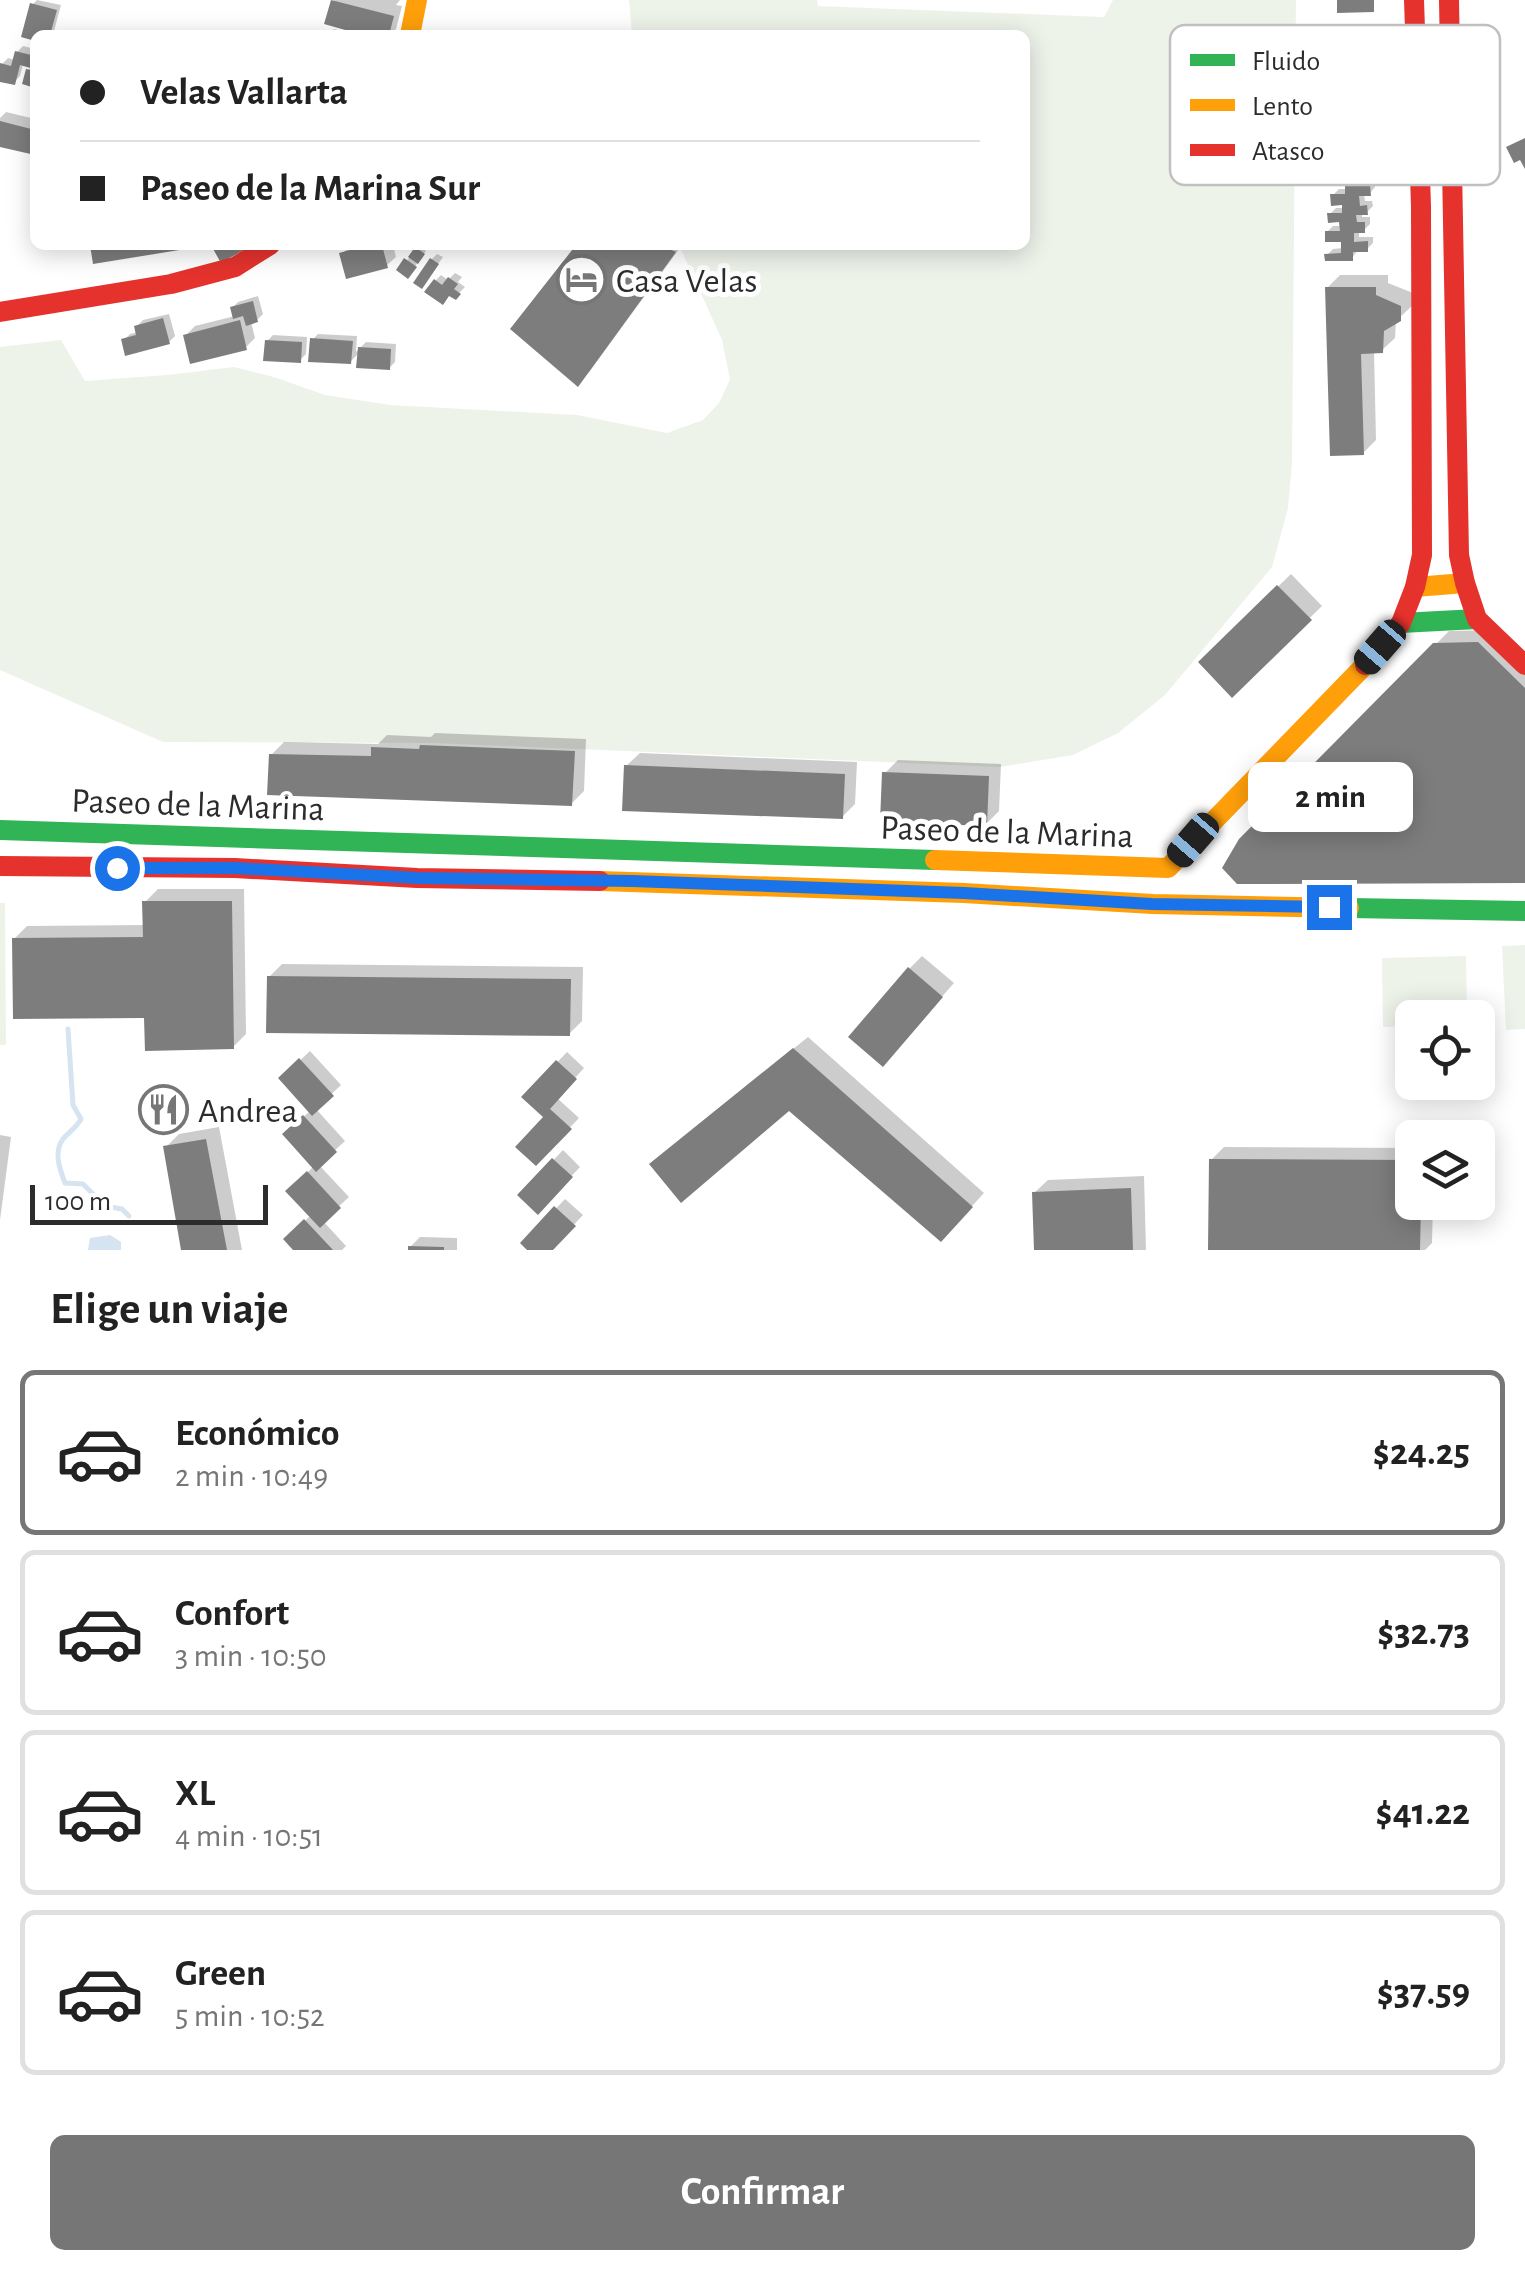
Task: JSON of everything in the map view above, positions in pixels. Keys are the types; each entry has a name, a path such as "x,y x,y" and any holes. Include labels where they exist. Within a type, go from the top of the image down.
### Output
{"street":[{"path":"411,30 417,0"},
{"name":"Paseo de la Marina","path":"1414,0 1415,25"},
{"path":"1448,0 1449,25"},
{"name":"Paseo de la Marina","path":"0,830 1168,868 1401,624 1422,555 1420,185"},
{"path":"1453,185 1459,555 1477,619 1525,665"},
{"path":"0,312 171,284 235,267 262,250"},
{"path":"1414,587 1465,583"},
{"path":"1401,624 1477,619"},
{"path":"632,881 634,852"},
{"name":"Paseo de la Marina","path":"0,866 235,868 418,878 964,893 1152,904 1525,910"},
{"path":"1152,904 1168,868"}],"shaded area":[{"path":"629,0 817,0 818,6 1104,17 1113,0 1296,0 1296,25 1170,25 1170,185 1294,185 1292,463 1288,508 1272,567 1165,695 1118,733 1073,755 1000,767 436,743 163,742 0,670 0,347 61,340 85,381 234,367 325,395 390,405 577,415 667,433 703,420 719,403 730,379 722,340 681,250 1030,250 1030,30 632,30"},
{"path":"0,903 5,903 6,1045 0,1045"},
{"path":"1525,945 1525,1029 1506,1030 1502,946"},
{"path":"1466,956 1467,1000 1395,1000 1395,1027 1383,1027 1382,958"}],"water":[{"path":"110,1235 121,1242 121,1250 88,1250 90,1238"}],"building":[{"path":"331,0 394,16 390,30 345,30 324,24"},
{"path":"1337,0 1374,0 1374,12 1337,13"},
{"path":"30,3 57,10 51,30 30,30 30,40 21,37"},
{"path":"15,51 30,55 30,68 20,65 15,85 0,82 0,63 11,66"},
{"path":"26,69 30,70 30,86 22,84"},
{"path":"0,121 30,129 30,154 0,147"},
{"path":"1525,138 1525,169 1520,160 1514,163 1506,147"},
{"path":"1345,185 1370,185 1371,196 1359,196 1360,206 1367,205 1368,215 1356,215 1357,222 1365,222 1365,233 1354,233 1354,242 1368,241 1368,252 1353,252 1353,261 1325,261 1324,254 1341,253 1341,242 1325,242 1325,231 1340,231 1339,222 1328,223 1327,213 1342,213 1342,205 1331,206 1330,194 1345,194"},
{"path":"91,250 179,250 93,264"},
{"path":"214,250 244,250 221,263"},
{"path":"383,250 388,268 346,279 339,253"},
{"path":"413,250 425,254 418,264 408,257"},
{"path":"572,250 676,252 578,387 510,329"},
{"path":"404,258 417,267 408,279 396,270"},
{"path":"430,258 439,264 422,289 413,283"},
{"path":"448,277 458,284 454,289 461,294 456,300 449,296 443,305 424,292 434,279 442,285"},
{"path":"1325,287 1376,287 1376,295 1401,306 1401,321 1384,331 1383,353 1361,354 1364,455 1330,456"},
{"path":"253,301 258,322 246,326 243,316 233,319 230,307"},
{"path":"163,318 170,344 125,356 121,339 136,335 134,326"},
{"path":"240,320 247,350 190,364 183,335"},
{"path":"310,338 353,341 351,364 308,362"},
{"path":"265,340 302,342 301,363 263,361"},
{"path":"358,347 391,349 390,370 356,368"},
{"path":"1277,585 1312,620 1232,698 1198,662"},
{"path":"1478,642 1525,688 1525,883 1237,884 1222,868 1239,839 1433,643"},
{"path":"420,745 575,751 572,806 267,795 269,754 371,756 371,747 419,749"},
{"path":"624,765 845,774 843,819 622,811"},
{"path":"882,772 989,776 987,826 880,822"},
{"path":"142,901 232,901 234,1049 145,1051 144,1018 13,1019 12,938 143,937"},
{"path":"908,967 943,997 883,1067 848,1037"},
{"path":"267,976 571,979 570,1036 266,1033"},
{"path":"793,1048 973,1207 941,1242 789,1111 681,1203 649,1164"},
{"path":"299,1058 334,1096 312,1116 278,1078"},
{"path":"556,1060 577,1079 550,1109 572,1129 536,1166 515,1147 543,1117 521,1097"},
{"path":"303,1115 337,1152 316,1172 282,1134"},
{"path":"206,1139 227,1250 181,1250 163,1146"},
{"path":"552,1158 573,1177 538,1215 517,1195"},
{"path":"1209,1159 1395,1160 1395,1220 1421,1220 1420,1250 1208,1250"},
{"path":"307,1171 341,1208 320,1228 285,1191"},
{"path":"1131,1188 1133,1250 1034,1250 1032,1192"},
{"path":"554,1206 576,1226 553,1250 527,1250 520,1243"},
{"path":"304,1219 333,1250 293,1250 283,1239"},
{"path":"408,1246 444,1247 444,1250 408,1250"}],"waterway":[{"path":"68,1029 73,1105 81,1119 60,1144 61,1172 65,1183 83,1184 105,1206 122,1209 129,1216"}],"traffic: fast":[{"path":"1401,623 1477,619"},
{"path":"0,830 935,860"},
{"path":"1349,908 1525,911"}],"traffic: slow":[{"path":"411,30 417,0"},
{"path":"1415,587 1465,583"},
{"path":"935,860 1168,868 1365,665"},
{"path":"600,881 964,893 1153,904 1349,908"}],"traffic: jam":[{"path":"1414,0 1415,25"},
{"path":"1449,0 1449,25"},
{"path":"1365,665 1401,623 1422,555 1420,185"},
{"path":"1452,185 1459,555 1477,619 1525,665"},
{"path":"0,312 171,284 235,267 262,250"},
{"path":"0,866 235,868 417,878 600,881"}],"place":[{"name":"Casa Velas","path":"581,280"},
{"name":"Andrea","path":"163,1110"}],"route":[{"path":"117,868 235,868 418,878 632,881 1152,904 1329,907"}]}
